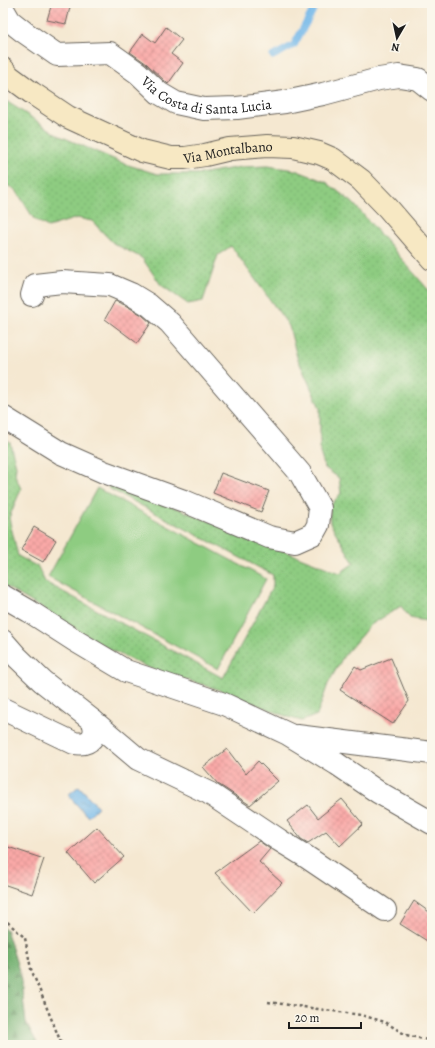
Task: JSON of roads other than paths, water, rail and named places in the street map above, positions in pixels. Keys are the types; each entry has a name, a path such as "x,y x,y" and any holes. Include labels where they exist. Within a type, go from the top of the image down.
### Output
{"street":[{"name":"Via Costa di Santa Lucia","path":"3,9 10,21 57,55 110,53 138,73 159,93 176,103 204,109 237,108 285,102 323,94 379,79 399,76 418,79 432,90"},
{"name":"Via Montalbano","path":"3,69 9,76 32,93 68,116 142,151 171,158 185,158 230,149 267,146 293,146 334,159 361,180 388,208 432,259"},
{"path":"3,417 61,453 104,472 184,502 269,537 295,542 313,534 318,525 320,508 300,472 170,323 149,305 131,294 110,285 62,282 35,285 32,295"},
{"path":"3,596 126,671 224,704 288,734 337,764 378,792 432,823"},
{"path":"3,641 42,681 93,721 138,760 209,793 385,910"},
{"path":"3,709 70,742 79,744 87,742 93,737 95,728 93,721"},
{"path":"288,734 432,753"}],"water":[{"path":"79,786 98,807 88,817 68,795"}],"waterway":[{"path":"273,56 294,45 317,3"}]}
